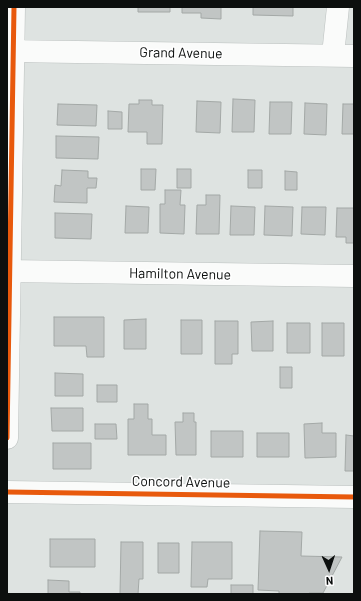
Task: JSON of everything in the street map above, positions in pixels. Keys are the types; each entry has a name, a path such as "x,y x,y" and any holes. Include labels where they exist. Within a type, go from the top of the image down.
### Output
{"street":[{"path":"7,438 10,51 14,7"},
{"path":"333,55 338,7"},
{"name":"Grand Avenue","path":"10,51 354,56"},
{"name":"Hamilton Avenue","path":"8,271 354,276"},
{"name":"Concord Avenue","path":"7,492 354,497"}],"building":[{"path":"138,7 170,7 170,12 138,12"},
{"path":"182,7 221,7 221,19 201,18 201,13 182,13"},
{"path":"253,7 293,7 293,16 253,15"},
{"path":"233,99 255,100 254,132 232,132"},
{"path":"139,100 152,100 152,105 163,105 162,144 147,144 147,132 128,132 129,104 139,104"},
{"path":"197,101 221,102 220,133 196,132"},
{"path":"270,102 292,102 291,134 269,134"},
{"path":"305,103 327,104 326,135 304,134"},
{"path":"58,104 97,105 96,126 57,125"},
{"path":"343,104 354,104 354,134 342,134"},
{"path":"108,111 122,112 122,129 108,129"},
{"path":"56,136 99,137 98,159 56,158"},
{"path":"141,169 156,169 155,190 141,190"},
{"path":"177,169 191,169 191,188 177,188"},
{"path":"62,170 88,171 88,178 97,178 96,188 87,188 87,203 54,202 55,185 61,186"},
{"path":"248,170 262,170 262,188 248,188"},
{"path":"285,171 297,172 297,190 285,190"},
{"path":"165,190 181,190 180,205 185,205 184,234 160,233 160,204 165,204"},
{"path":"206,195 220,195 219,234 196,234 197,205 206,205"},
{"path":"126,206 149,207 148,233 125,233"},
{"path":"231,206 255,207 254,235 230,235"},
{"path":"265,206 293,207 292,236 264,235"},
{"path":"302,207 326,207 325,235 301,234"},
{"path":"337,208 354,208 354,243 346,243 346,237 336,237"},
{"path":"55,213 92,214 91,239 55,238"},
{"path":"54,317 104,317 104,357 87,357 86,346 54,346"},
{"path":"146,319 146,349 124,349 124,320"},
{"path":"181,320 202,320 202,354 181,354"},
{"path":"215,321 238,321 238,354 232,354 232,364 215,364"},
{"path":"273,321 273,351 252,351 251,322"},
{"path":"287,323 310,323 310,353 287,353"},
{"path":"322,323 344,323 344,356 322,356"},
{"path":"280,367 292,367 292,388 280,388"},
{"path":"55,373 83,374 83,396 55,396"},
{"path":"97,385 117,385 117,402 97,402"},
{"path":"134,404 148,404 148,419 152,419 152,435 166,435 166,455 128,455 128,419 134,419"},
{"path":"51,408 83,408 83,431 52,431"},
{"path":"183,413 194,413 194,422 196,422 196,455 176,455 175,422 183,422"},
{"path":"322,423 322,433 336,433 336,457 305,458 304,424"},
{"path":"95,424 116,424 117,439 95,439"},
{"path":"211,431 243,431 243,457 211,457"},
{"path":"257,433 289,433 289,457 257,457"},
{"path":"346,435 354,436 354,471 345,471"},
{"path":"53,443 91,443 91,469 53,469"},
{"path":"260,531 302,532 301,556 342,557 323,593 279,594 279,591 258,590"},
{"path":"50,539 95,539 95,567 50,567"},
{"path":"121,542 143,542 143,579 139,579 138,594 120,594"},
{"path":"192,542 232,542 232,579 208,579 207,587 191,587"},
{"path":"158,543 179,543 179,573 158,573"},
{"path":"48,580 69,581 69,592 80,592 80,594 48,594"},
{"path":"231,585 253,585 253,594 231,594"}],"cycle path":[{"path":"7,438 14,7"},
{"path":"7,492 354,497"}]}
